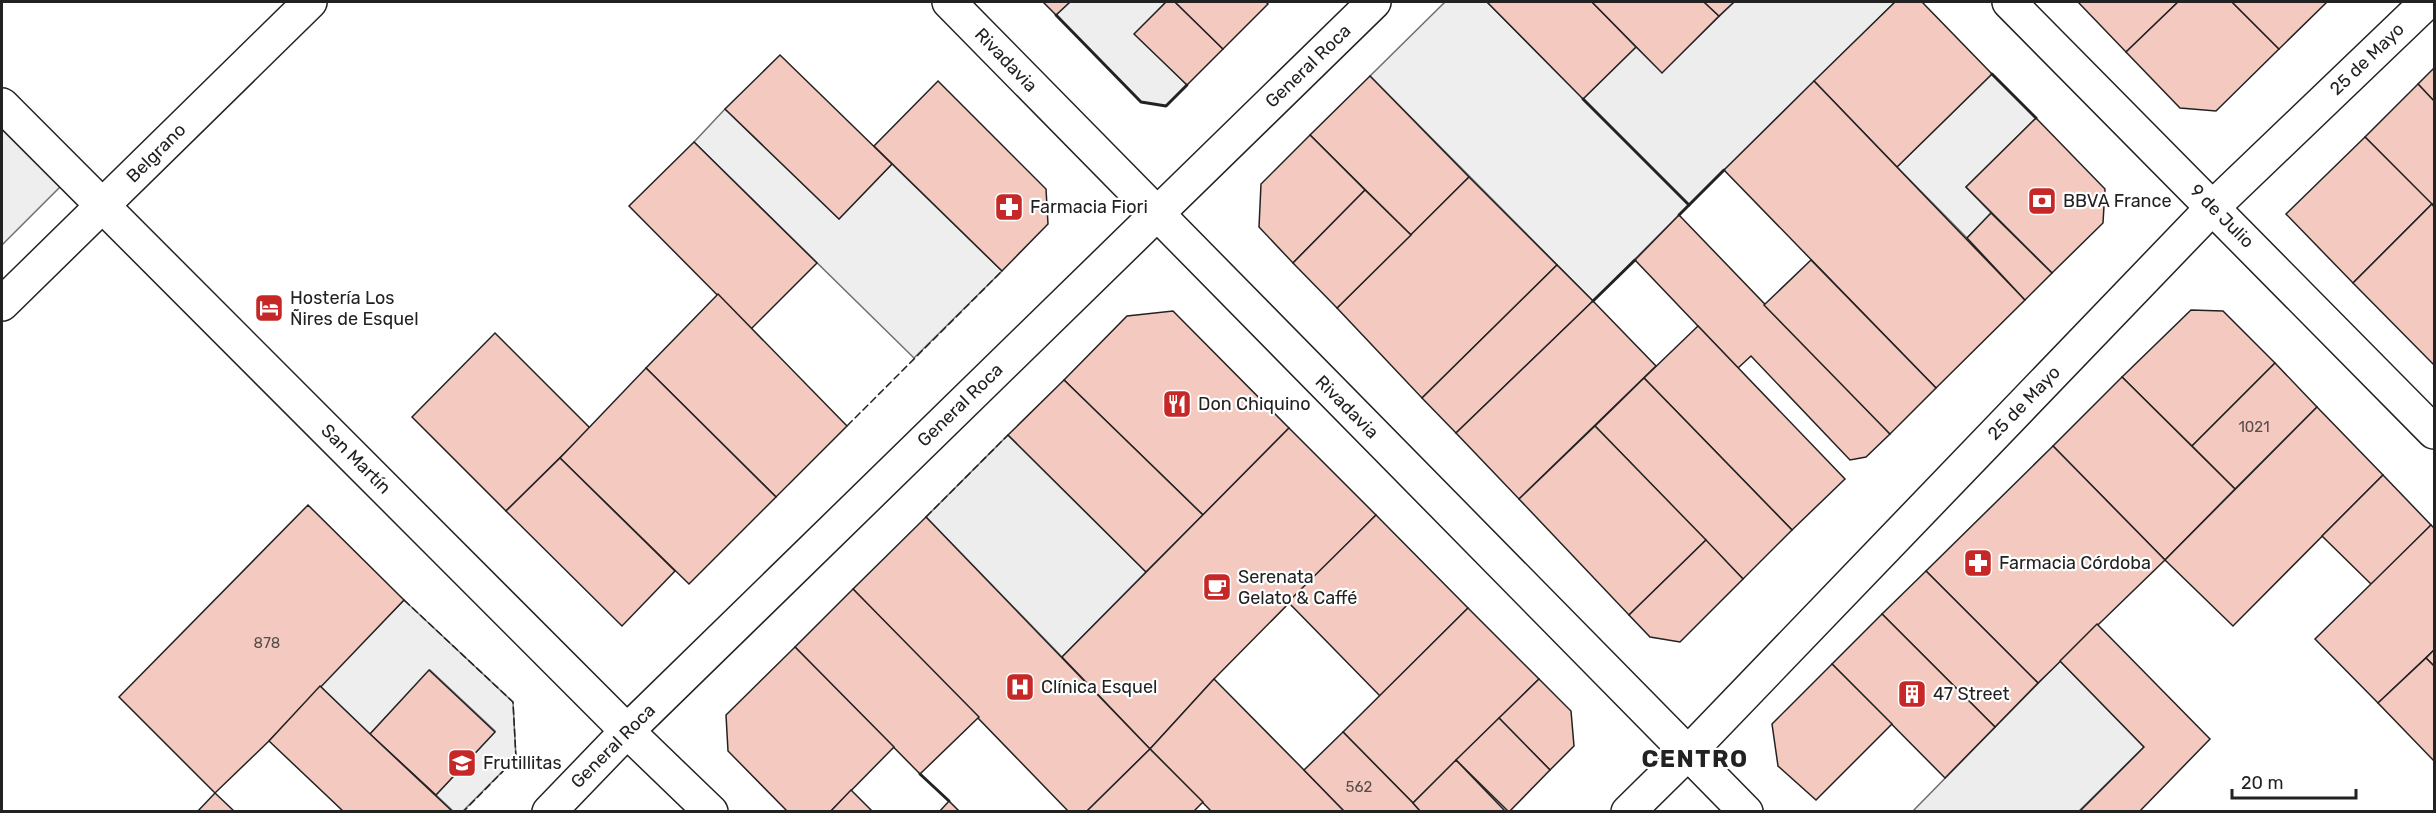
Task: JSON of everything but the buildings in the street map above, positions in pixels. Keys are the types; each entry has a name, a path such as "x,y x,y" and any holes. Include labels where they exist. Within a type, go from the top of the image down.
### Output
{"street":[{"name":"Belgrano","path":"2,304 310,2"},
{"name":"Rivadavia","path":"949,2 1746,812"},
{"name":"General Roca","path":"549,812 627,731 1155,213 1374,2"},
{"name":"9 de Julio","path":"2009,2 2434,432"},
{"name":"25 de Mayo","path":"1628,812 1688,753 2213,207 2427,2"},
{"name":"San Martín","path":"2,105 627,731 711,812"}],"shaded area":[{"path":"1070,2 1166,2 1136,34 1187,85 1166,106 1141,102 1056,15"},
{"path":"1445,2 1487,2 1689,205 1593,301 1370,76"},
{"path":"1734,2 1895,2 1689,205 1583,99 1636,47 1662,72"},
{"path":"1992,74 2036,118 1966,187 1991,213 1967,238 1897,167"},
{"path":"2,103 72,175 2,245"},
{"path":"725,109 839,219 892,164 1002,271 914,358 694,142"},
{"path":"1008,435 1146,572 1062,657 926,517"},
{"path":"404,600 513,702 516,758 463,811 453,811 436,795 495,731 430,670 370,734 320,686"},
{"path":"2060,661 2144,747 2079,811 1912,812"}],"fence":[{"path":"847,426 1002,271"},
{"path":"926,517 1008,435"},
{"path":"404,600 513,702 516,758 463,812"}],"wall":[{"path":"1056,15 1141,102 1166,106 1187,85"},
{"path":"1992,74 2036,118"},
{"path":"1583,99 1689,205"},
{"path":"1679,215 1724,170"},
{"path":"1593,301 1635,260"},
{"path":"920,774 949,801"}],"place":[{"name":"BBVA France","path":"2042,201"},
{"name":"Farmacia Fiori","path":"1009,207"},
{"name":"Hostería Los Ñires de Esquel","path":"269,308"},
{"name":"Don Chiquino","path":"1177,404"},
{"name":"Farmacia Córdoba","path":"1978,563"},
{"name":"Serenata Gelato & Caffé","path":"1217,587"},
{"name":"Clínica Esquel","path":"1020,687"},
{"name":"47 Street","path":"1912,694"},
{"name":"Frutillitas","path":"462,763"}],"district":[{"name":"CENTRO","path":"1695,759"}]}
